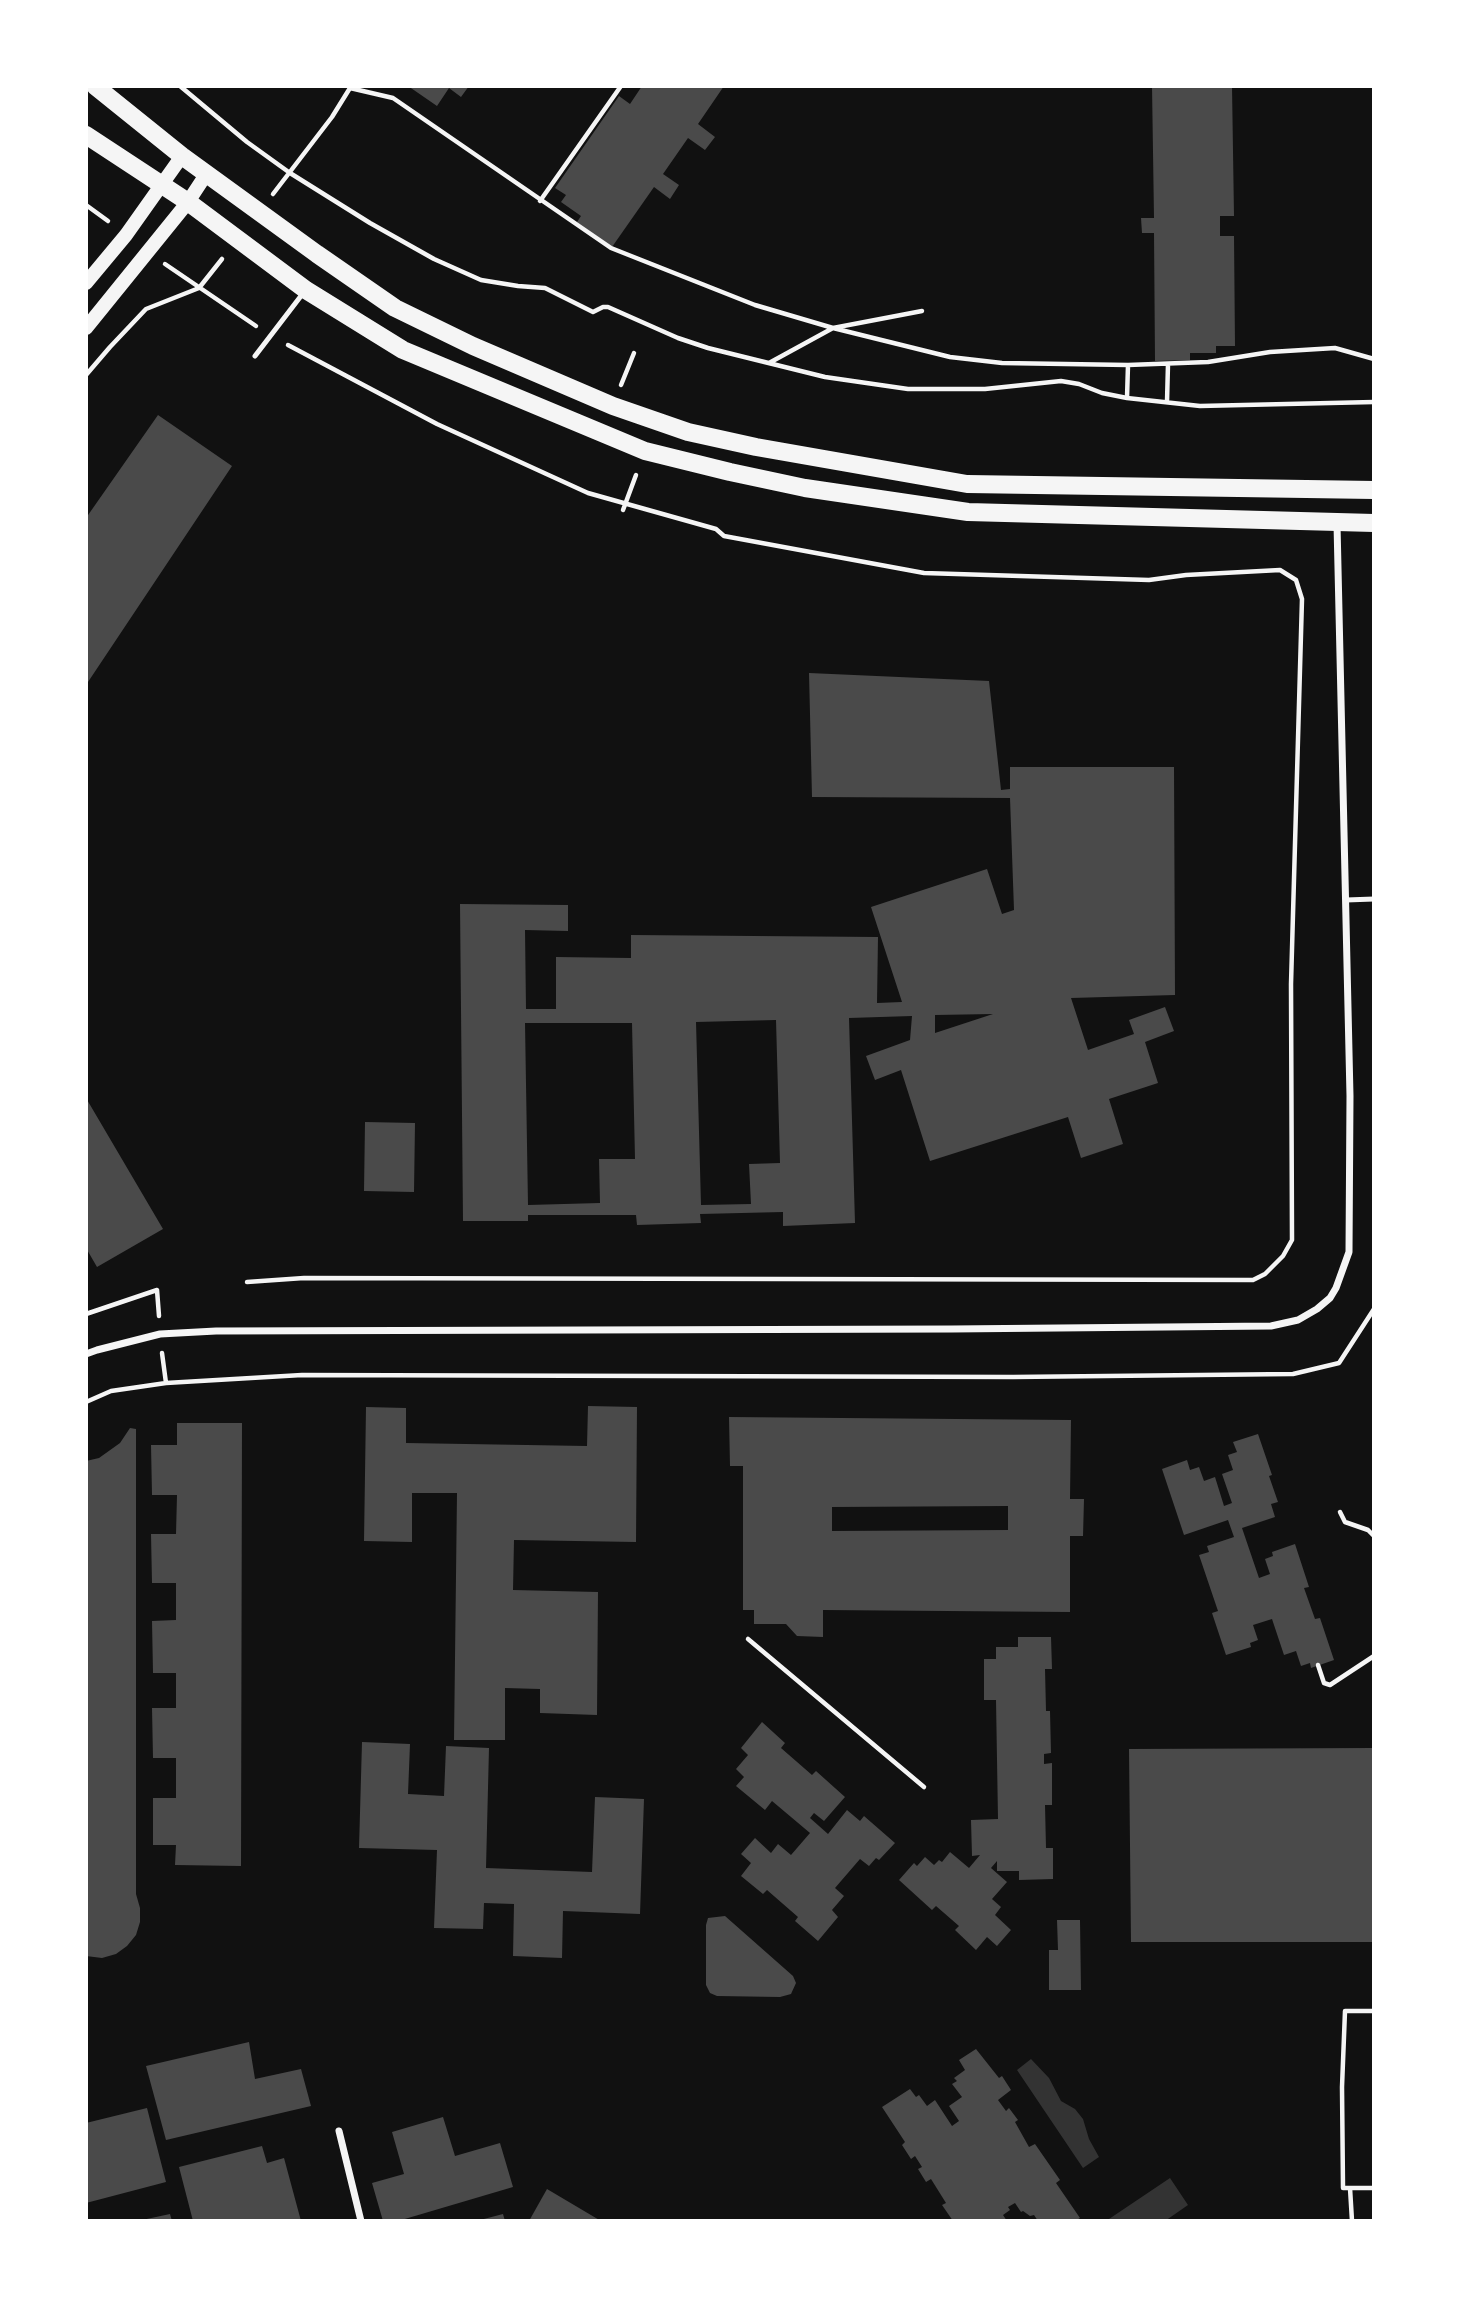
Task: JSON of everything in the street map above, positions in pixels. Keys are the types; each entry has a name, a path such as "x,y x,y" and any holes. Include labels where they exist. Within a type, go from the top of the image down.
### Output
{"main road":[{"path":"95,86 182,156 395,308 473,346 613,406 688,432 757,447 967,484 1374,490"},
{"path":"86,135 188,202 306,290 403,349 645,451 805,488 968,512 1374,523"},
{"path":"86,283 126,234 182,156"},
{"path":"86,328 188,202 207,173"}],"street":[{"path":"86,1354 160,1334 216,1331 1271,1326 1298,1320 1317,1309 1330,1298 1349,1252 1350,1096 1337,523"},
{"path":"339,2131 361,2221"}],"lane":[{"path":"255,356 306,290"},
{"path":"1346,901 1374,899"}],"path":[{"path":"180,86 289,173 424,253 481,280 545,288 593,312 608,307 688,341 768,363 825,377 908,389 985,389 1061,381 1127,398 1221,407 1374,402"},
{"path":"540,201 621,86"},
{"path":"289,173 332,117 349,87 393,98 611,247 755,304 903,347 989,362 1168,364 1208,362 1270,352 1335,348 1374,359"},
{"path":"86,375 146,309 199,288 269,335 437,424 588,493 716,529 724,537 924,573 1149,580 1186,575 1280,570 1296,580 1302,599 1291,984 1292,1240 1283,1256 1265,1274 1253,1280 304,1278 247,1282"},
{"path":"768,363 833,328 922,311"},
{"path":"1167,402 1168,364"},
{"path":"1127,398 1128,365"},
{"path":"623,510 645,451"},
{"path":"86,1314 97,1308 157,1290"},
{"path":"86,1402 111,1391 166,1383 302,1375 1013,1377 1293,1374 1339,1363 1374,1309"},
{"path":"1340,1513 1345,1522 1368,1530 1374,1536"},
{"path":"748,1639 924,1787"},
{"path":"1318,1665 1324,1683 1330,1685 1374,1656"},
{"path":"1374,2011 1345,2011 1342,2087 1343,2188 1374,2188"},
{"path":"1350,2188 1352,2221"}],"shaded area":[{"path":"1031,2059 1049,2078 1061,2101 1075,2109 1083,2119 1089,2139 1099,2157 1083,2168 1017,2070"},
{"path":"1170,2178 1188,2205 1165,2221 1106,2221"}],"building":[{"path":"408,86 469,86 461,97 449,88 437,106"},
{"path":"642,86 724,86 698,124 715,137 705,150 688,138 663,174 679,185 670,199 654,187 612,247 577,222 581,216 561,202 566,195 555,188 619,96 630,104"},
{"path":"1152,86 1232,86 1234,216 1220,216 1220,236 1234,236 1235,346 1216,346 1216,353 1190,353 1190,360 1155,361 1154,233 1142,233 1141,218 1154,218"},
{"path":"158,415 232,466 86,685 86,518"},
{"path":"809,673 989,681 1001,790 1010,789 1010,767 1174,767 1175,995 1071,998 1088,1050 1134,1034 1129,1020 1165,1007 1174,1031 1145,1042 1158,1083 1109,1099 1123,1144 1081,1158 1068,1117 930,1161 901,1070 875,1080 866,1056 910,1040 912,1016 849,1018 855,1223 783,1226 783,1212 700,1214 701,1223 637,1225 636,1215 528,1215 528,1221 463,1221 460,904 568,905 568,931 525,930 526,1009 556,1009 556,957 631,958 631,935 878,937 877,1003 902,1002 871,907 987,869 1002,914 1014,910 1010,798 812,797","holes":["993,1014 935,1033 935,1015","776,1020 780,1163 749,1164 751,1204 701,1205 696,1022","525,1023 632,1023 635,1159 599,1159 600,1203 528,1205"]},
{"path":"86,1098 163,1229 97,1267 86,1248"},
{"path":"365,1122 415,1123 414,1192 364,1191"},
{"path":"588,1406 637,1407 636,1542 514,1540 513,1590 598,1592 597,1715 540,1713 540,1689 505,1688 505,1740 454,1740 457,1493 412,1493 412,1542 364,1541 366,1407 406,1408 406,1443 587,1446"},
{"path":"729,1417 1071,1420 1070,1499 1084,1499 1083,1536 1070,1536 1070,1612 823,1610 823,1637 797,1636 786,1624 754,1624 754,1610 743,1610 743,1466 730,1466","holes":["1008,1506 1008,1530 832,1531 832,1507"]},
{"path":"177,1423 242,1423 241,1866 175,1865 176,1845 153,1845 153,1798 176,1798 176,1758 153,1758 152,1708 176,1708 176,1673 153,1673 152,1621 176,1620 176,1583 152,1583 151,1534 176,1534 177,1495 152,1495 151,1445 177,1445"},
{"path":"130,1428 136,1429 136,1894 140,1922 136,1935 127,1946 116,1954 102,1958 86,1956 86,1461 99,1458 120,1443"},
{"path":"1258,1434 1278,1502 1271,1504 1275,1517 1242,1528 1259,1578 1270,1574 1265,1559 1273,1556 1272,1552 1295,1544 1309,1587 1304,1588 1315,1619 1320,1618 1334,1660 1311,1668 1310,1663 1301,1666 1296,1651 1284,1655 1272,1619 1253,1625 1258,1640 1250,1643 1251,1647 1226,1655 1212,1613 1218,1611 1199,1555 1209,1552 1207,1546 1234,1537 1228,1520 1184,1535 1162,1469 1187,1460 1190,1470 1199,1467 1204,1481 1215,1477 1224,1506 1232,1503 1222,1474 1233,1470 1228,1455 1237,1452 1233,1442"},
{"path":"1018,1637 1051,1637 1052,1669 1045,1669 1051,1753 1044,1754 1044,1764 1052,1763 1052,1805 1045,1805 1046,1848 1053,1848 1053,1879 1019,1880 1019,1871 997,1871 997,1861 991,1868 1007,1882 992,1899 1001,1907 995,1915 1011,1930 997,1946 987,1937 976,1950 955,1930 959,1926 936,1906 932,1910 899,1880 914,1863 917,1866 925,1857 934,1865 939,1860 942,1862 950,1852 969,1868 980,1855 972,1856 971,1820 998,1819 996,1700 984,1700 984,1659 996,1659 996,1647 1018,1647"},
{"path":"762,1722 785,1743 781,1748 812,1775 816,1771 845,1797 824,1821 814,1813 810,1818 828,1834 847,1810 860,1821 864,1816 895,1843 879,1860 876,1858 869,1866 860,1859 835,1888 844,1896 832,1910 838,1917 818,1941 795,1921 798,1917 767,1890 763,1894 741,1876 751,1863 741,1854 755,1838 771,1853 778,1844 791,1855 810,1833 772,1801 765,1810 736,1786 744,1777 736,1769 748,1755 741,1748"},
{"path":"362,1742 410,1744 408,1794 444,1796 446,1746 489,1748 486,1868 592,1872 595,1797 644,1799 640,1914 563,1911 562,1958 513,1956 514,1904 484,1903 483,1929 434,1928 437,1850 359,1848"},
{"path":"1374,1748 1374,1942 1131,1942 1129,1749"},
{"path":"725,1916 793,1976 796,1983 791,1994 780,1997 717,1996 710,1993 706,1985 706,1925 708,1918"},
{"path":"1057,1920 1080,1920 1081,1990 1049,1990 1049,1950 1058,1950"},
{"path":"249,2042 255,2079 301,2069 311,2106 166,2140 146,2066"},
{"path":"976,2049 999,2078 1002,2076 1011,2090 998,2100 1006,2111 1009,2108 1018,2120 1015,2122 1029,2147 1035,2144 1060,2180 1056,2183 1080,2218 1075,2221 1038,2221 1034,2215 1021,2212 1015,2203 1008,2207 1010,2210 1003,2215 1007,2221 953,2221 942,2205 946,2203 931,2179 926,2182 918,2169 922,2167 915,2156 911,2159 902,2145 905,2142 882,2107 910,2089 916,2097 919,2095 927,2106 935,2100 952,2126 959,2121 949,2106 962,2097 952,2084 957,2081 954,2078 965,2070 959,2060"},
{"path":"147,2108 166,2182 86,2203 86,2123"},
{"path":"443,2117 455,2156 500,2143 513,2187 398,2221 383,2221 372,2183 404,2174 392,2132"},
{"path":"262,2146 267,2163 284,2158 301,2221 193,2221 179,2167"},
{"path":"547,2189 601,2221 529,2221"},
{"path":"170,2214 172,2221 142,2221 142,2220"},
{"path":"503,2214 505,2221 480,2221 480,2220"}]}
